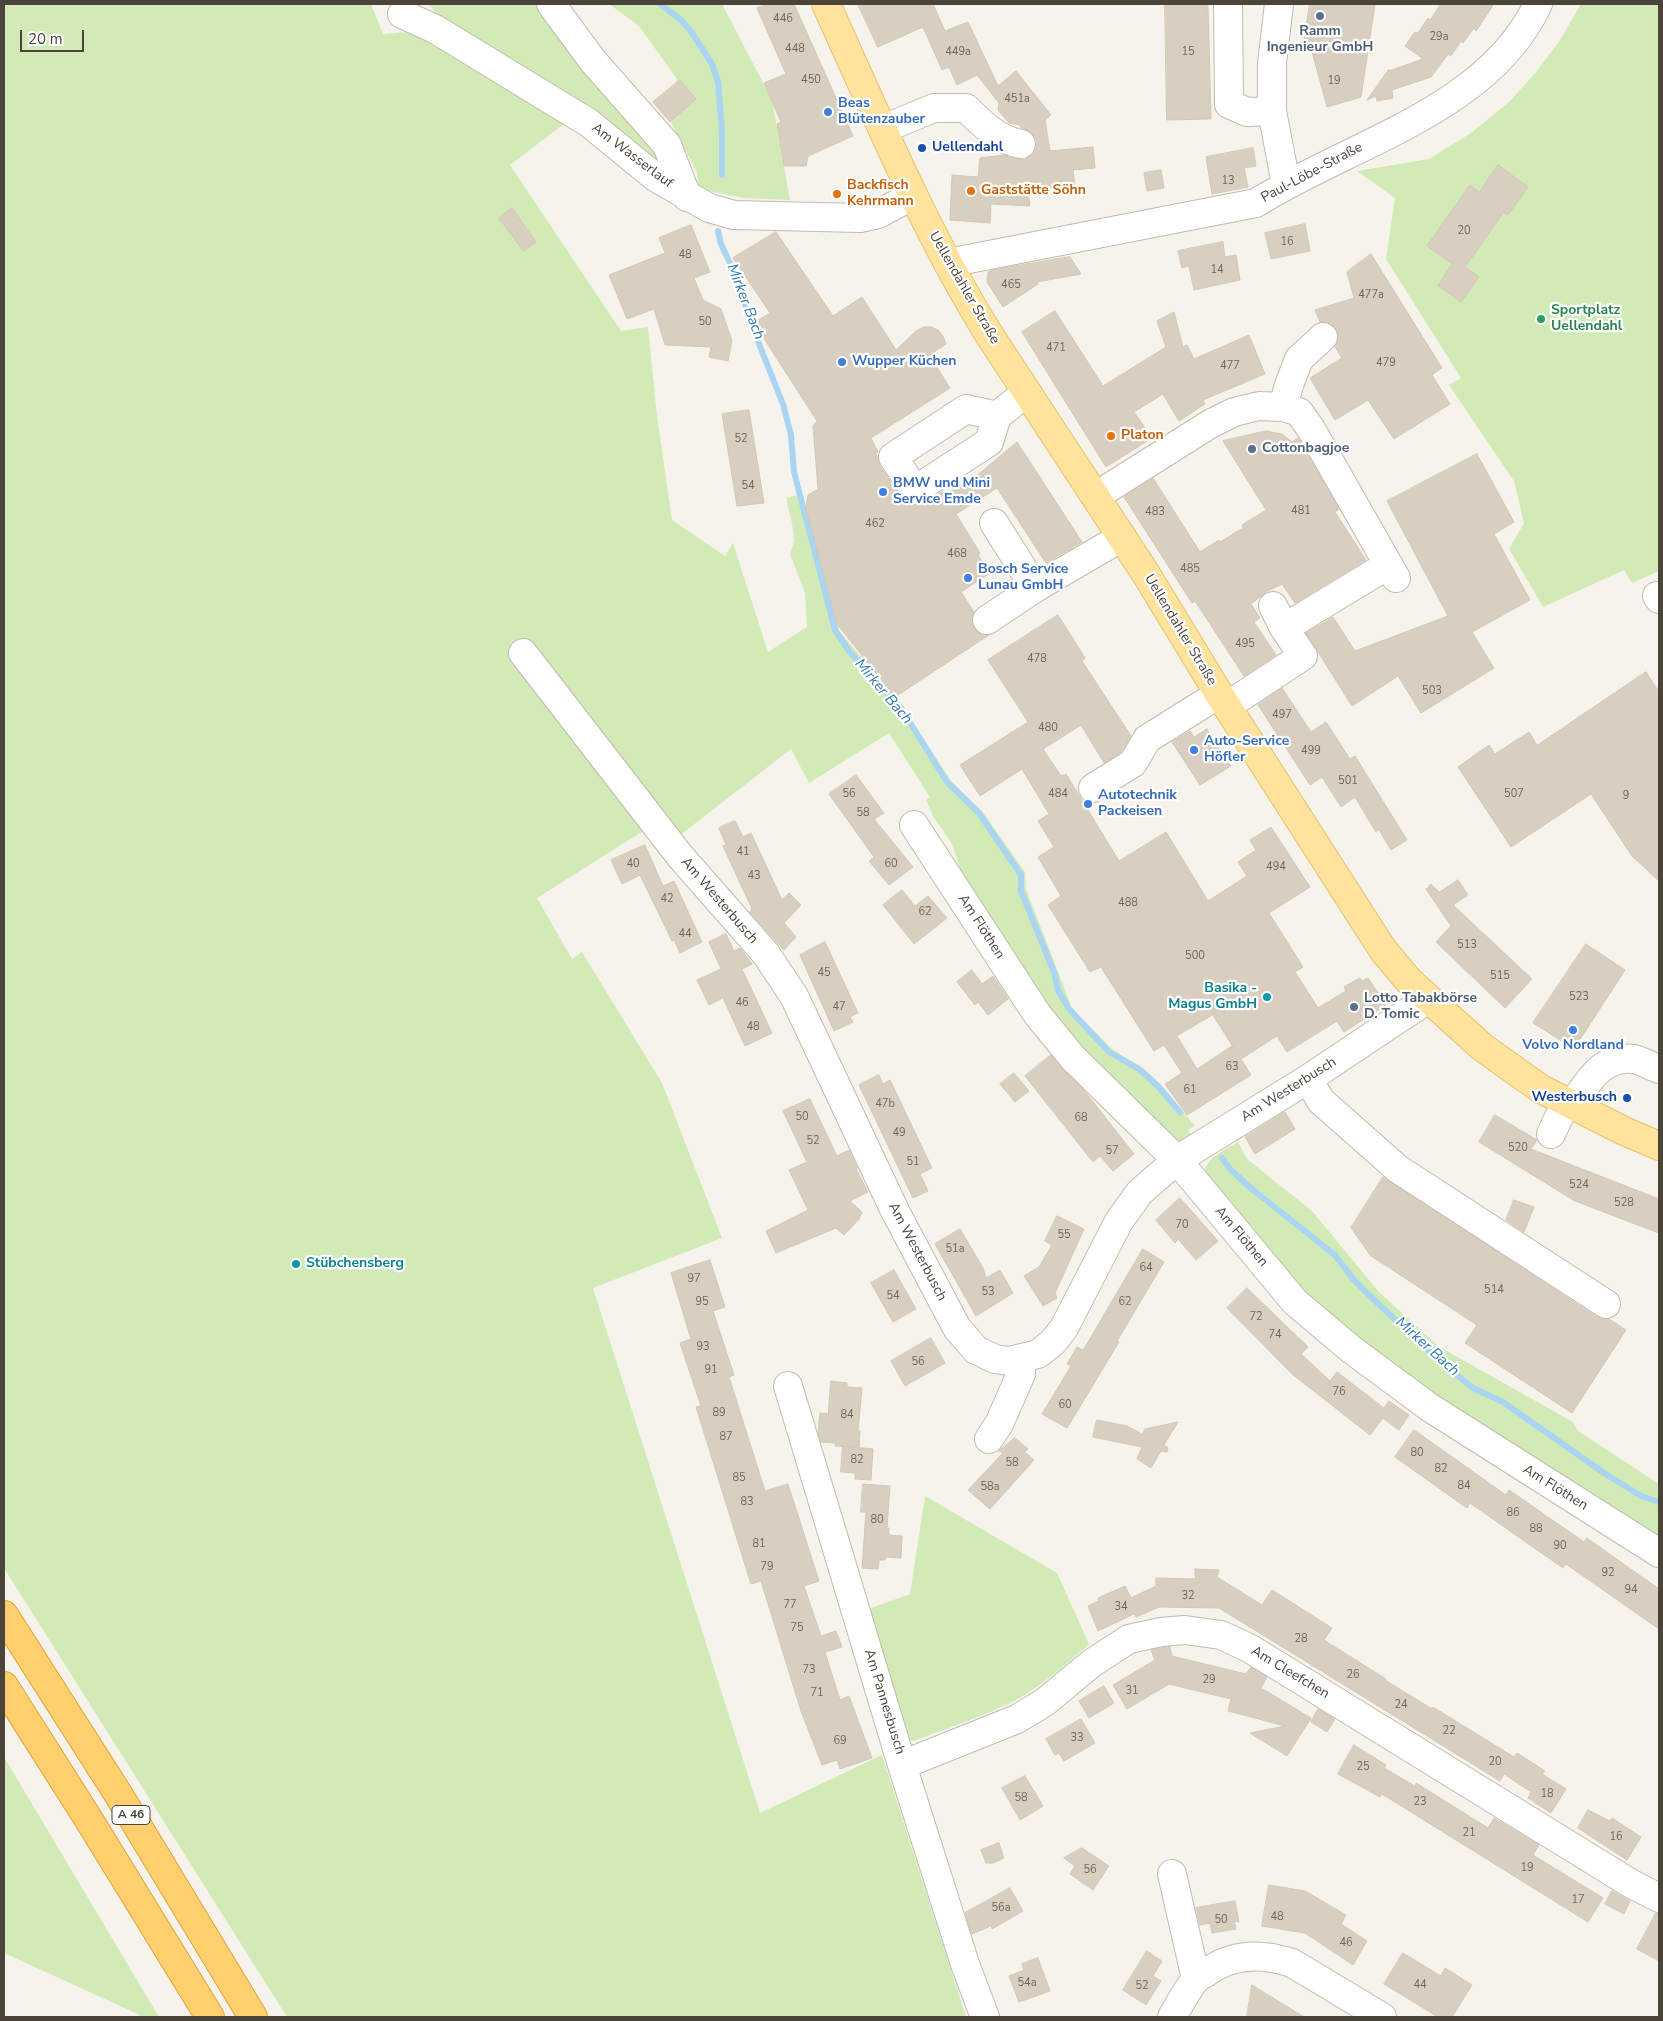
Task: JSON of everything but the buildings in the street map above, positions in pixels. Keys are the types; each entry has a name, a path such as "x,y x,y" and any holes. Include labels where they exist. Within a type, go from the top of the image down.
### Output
{"highway":[{"name":"A 46","path":"4,1616 120,1797 253,2017"},
{"name":"A 46","path":"4,1686 210,2017"}],"main road":[{"name":"Uellendahler Straße","path":"826,4 912,196 984,326 1096,496 1223,700 1383,950 1409,981 1482,1047 1541,1089 1659,1146"}],"street":[{"path":"551,4 593,61 667,145 687,197"},
{"path":"1228,4 1229,104 1247,112 1272,111"},
{"path":"1279,4 1272,63 1272,111 1286,184"},
{"name":"Paul-Löbe-Straße","path":"948,264 1256,203 1286,184 1437,108 1476,80 1510,46 1538,4"},
{"name":"Am Wasserlauf","path":"402,14 435,29 589,123 656,177 687,197 709,208 734,215 860,218 878,214 912,196"},
{"path":"883,129 934,108 966,108 983,125 1007,142 1021,144"},
{"path":"1283,407 1289,384 1299,359 1323,337"},
{"path":"997,416 1027,392"},
{"path":"1093,788 1134,763 1147,739 1303,656 1279,617 1392,571 1311,429 1299,412 1283,407 1258,406 1234,412 1210,424 1096,496"},
{"path":"994,523 1035,588"},
{"path":"987,620 1035,588 1122,537"},
{"name":"Am Westerbusch","path":"523,653 680,856 766,954 794,996 895,1212 957,1328 976,1350 995,1359 1009,1361 1021,1359 1038,1354 1053,1342 1064,1328 1120,1220 1140,1192 1177,1160 1308,1079 1428,999"},
{"name":"Am Flöthen","path":"914,825 1037,1014 1073,1058 1177,1160 1295,1302 1352,1350 1429,1407 1659,1553"},
{"path":"1551,1134 1569,1104 1598,1068 1612,1061 1636,1060 1659,1069"},
{"path":"1308,1079 1321,1101 1398,1169 1606,1304"},
{"path":"989,1438 999,1424 1021,1374 1021,1359"},
{"name":"Am Pannesbusch","path":"788,1386 902,1764 965,1964 985,2017"},
{"name":"Am Cleefchen","path":"902,1764 1017,1719 1044,1702 1092,1663 1130,1639 1161,1632 1185,1630 1221,1635 1249,1648 1630,1883 1659,1898"},
{"path":"1172,1874 1196,1979"},
{"path":"1172,2017 1196,1979 1215,1966 1238,1957 1255,1955 1276,1957 1292,1963 1382,2017"}],"green space":[{"path":"4,4 371,4 383,34 421,31 573,117 510,165 621,331 648,327 657,416 672,520 725,556 733,543 768,652 807,627 805,593 790,554 794,541 786,498 802,494 829,598 840,632 901,704 951,781 982,811 1025,872 1026,889 1072,1008 1112,1049 1144,1069 1161,1085 1195,1126 1188,1130 1195,1140 1180,1143 1173,1141 1064,1038 962,875 952,844 933,816 926,800 930,797 889,733 809,783 791,749 679,836 645,830 537,898 572,959 582,952 662,1083 722,1238 593,1288 760,1813 882,1755 966,2017 287,2017 4,1568"},
{"path":"429,4 535,4 661,156 656,172 441,20"},
{"path":"609,4 722,4 772,100 790,200 744,198 699,189 697,172 671,123 677,79 639,26"},
{"name":"Sportplatz Uellendahl","path":"1581,4 1659,4 1659,571 1632,583 1624,570 1543,607 1509,549 1524,523 1514,481 1449,385 1461,378 1386,259 1395,198 1357,171 1429,159 1471,133 1510,101 1537,71 1560,40"},
{"path":"1238,1142 1247,1159 1312,1211 1379,1292 1438,1346 1573,1422 1578,1431 1659,1484 1659,1544 1518,1456 1299,1295 1204,1173 1213,1158"},
{"path":"925,1496 1057,1573 1089,1644 1047,1680 1012,1702 913,1741 908,1740 866,1610 910,1594"},
{"path":"4,1757 159,2017 137,2017 140,2015 4,1953"}],"waterway":[{"name":"Mirker Bach","path":"660,4 681,20 690,30 712,64 718,82 722,131 722,175"},
{"name":"Mirker Bach","path":"718,231 721,244 738,280 751,324 783,404 791,435 794,472 835,630 849,651 901,708 947,782 979,813 1021,875 1021,891 1054,972 1058,990 1069,1009 1109,1052 1139,1069 1158,1086 1180,1112"},
{"name":"Mirker Bach","path":"1222,1158 1230,1169 1253,1190 1335,1255 1353,1279 1445,1366 1473,1388 1503,1402 1604,1473 1641,1496 1659,1502"}],"place":[{"name":"Ramm Ingenieur GmbH","path":"1320,16"},
{"name":"Beas Blütenzauber","path":"828,112"},
{"name":"Uellendahl","path":"922,148"},
{"name":"Gaststätte Söhn","path":"971,191"},
{"name":"Backfisch Kehrmann","path":"837,194"},
{"name":"Sportplatz Uellendahl","path":"1541,319"},
{"name":"Wupper Küchen","path":"842,362"},
{"name":"Platon","path":"1111,436"},
{"name":"Cottonbagjoe","path":"1252,449"},
{"name":"BMW und Mini Service Emde","path":"883,492"},
{"name":"Bosch Service Lunau GmbH","path":"968,578"},
{"name":"Auto-Service Höfler","path":"1194,750"},
{"name":"Autotechnik Packeisen","path":"1088,804"},
{"name":"Basika - Magus GmbH","path":"1267,997"},
{"name":"Lotto Tabakbörse D. Tomic","path":"1354,1007"},
{"name":"Volvo Nordland","path":"1573,1030"},
{"name":"Westerbusch","path":"1627,1098"},
{"name":"Stübchensberg","path":"296,1264"}]}
